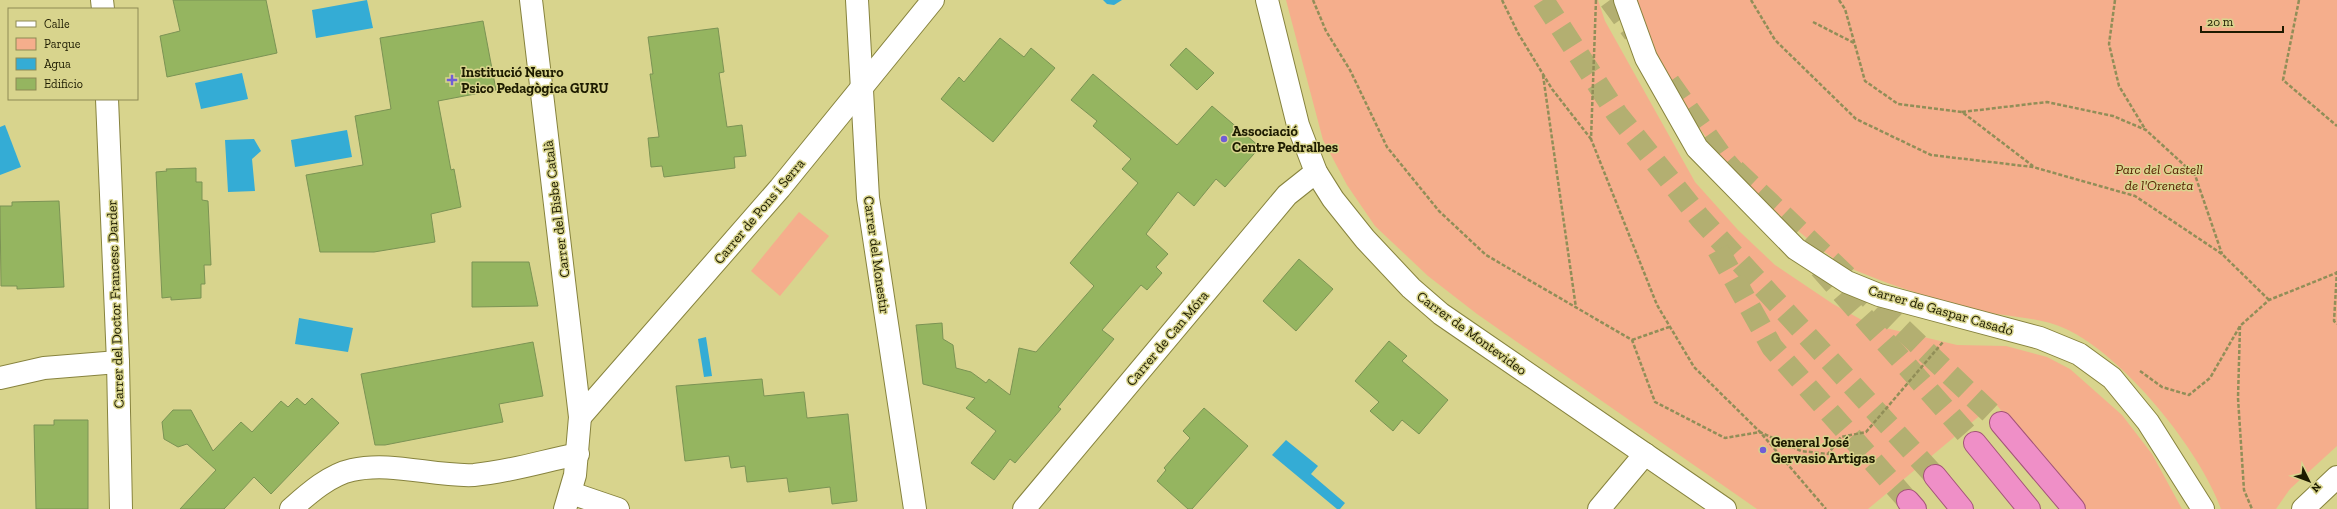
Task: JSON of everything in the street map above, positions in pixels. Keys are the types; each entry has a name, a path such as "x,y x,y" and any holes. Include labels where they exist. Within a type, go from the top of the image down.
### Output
{"highway":[{"path":"2001,423 2074,509"},
{"path":"1975,443 2029,509"},
{"path":"1935,476 1962,509"}],"street":[{"name":"Carrer del Bisbe Català","path":"531,0 580,417 578,454 568,501"},
{"name":"Carrer del Monestir","path":"857,0 863,86 868,198 916,509"},
{"name":"Carrer de Pons i Serra","path":"580,417 780,188 933,0"},
{"name":"Carrer de Montevideo","path":"1267,0 1298,125 1316,172 1333,199 1365,239 1423,298 1467,332 1725,509"},
{"name":"Carrer de Gaspar Casadó","path":"1625,0 1646,58 1697,148 1796,249 1847,282 1879,295 2029,335 2079,354 2112,378 2148,422 2203,509"},
{"name":"Carrer del Doctor Francesc Darder","path":"107,100 118,362 121,509"},
{"name":"Carrer de Can Móra","path":"1024,509 1287,195 1316,172"},
{"path":"0,378 44,368 118,362"},
{"path":"291,509 312,491 351,470 375,468 449,475 473,475 500,472 578,454"},
{"path":"1599,509 1646,454"},
{"path":"2303,509 2337,477"},
{"path":"568,501 618,509"}],"path":[{"path":"1313,0 1326,30 1350,70 1387,147 1439,211 1486,255 1632,340 1655,402 1725,438 1760,432 1801,451 1828,454 1841,437 1866,432 1943,342"},
{"path":"1502,0 1518,33 1552,90 1591,139 1657,305 1694,367 1760,432 1826,509"},
{"path":"1591,139 1596,0"},
{"path":"1751,0 1775,40 1856,119 1931,155 2033,167 2135,196 2222,254 2269,300"},
{"path":"1839,0 1845,9 1865,81 1898,104 1962,112 2047,102 2113,116 2146,130"},
{"path":"2115,0 2109,44 2119,86 2146,130 2195,175 2222,254"},
{"path":"2299,0 2283,80 2337,126"},
{"path":"1814,22 1854,44"},
{"path":"1543,75 1576,308"},
{"path":"1962,112 2033,167"},
{"path":"2138,368 2162,387 2189,395 2210,378 2240,326 2269,300 2336,272 2334,321 2337,324"},
{"path":"2240,326 2238,398 2244,490 2252,509"},
{"path":"1632,340 1670,327"}],"green space":[{"path":"1286,0 1598,0 1605,21 1695,182 1738,230 1775,265 1833,304 1869,324 1957,345 2006,346 2047,357 2070,369 2122,415 2152,454 2182,509 2083,509 1995,403 1868,509 1757,509 1477,314 1428,276 1375,226 1347,185 1323,140"},
{"name":"Parc del Castell de l'Oreneta","path":"1637,0 2337,0 2337,446 2290,489 2276,509 2221,509 2211,485 2178,433 2135,382 2112,360 2088,342 2066,329 2045,322 1989,313 1916,293 1871,277 1833,258 1817,247 1787,221 1733,170 1714,148 1693,119 1649,39"},
{"path":"799,212 829,236 780,296 751,271"}],"water":[{"path":"367,0 373,28 316,38 312,10"},
{"path":"1103,0 1122,0 1114,5 1107,4"},
{"path":"242,73 248,99 201,109 195,83"},
{"path":"5,125 21,167 0,175 0,127"},
{"path":"347,130 352,157 295,167 291,140"},
{"path":"254,139 261,151 252,159 255,191 228,192 225,140"},
{"path":"299,318 353,328 348,352 295,344"},
{"path":"706,337 712,376 704,377 698,339"},
{"path":"1286,440 1318,466 1311,474 1345,503 1340,509 1337,509 1272,455"}],"building":[{"path":"173,0 266,0 277,53 167,77 160,36 180,31"},
{"path":"483,21 496,90 438,101 451,170 454,169 461,207 431,214 435,242 374,252 320,252 306,175 363,165 355,116 391,109 380,38"},
{"path":"718,28 724,72 719,73 727,127 742,125 746,156 734,157 735,168 664,177 662,166 651,167 648,138 659,137 650,74 653,74 648,37"},
{"path":"1000,38 1024,57 1031,48 1055,68 993,142 941,99 959,77 964,82"},
{"path":"1186,48 1214,73 1197,90 1170,65"},
{"path":"1093,74 1177,145 1212,106 1260,147 1225,187 1216,179 1194,206 1178,192 1146,234 1168,254 1156,267 1162,273 1147,290 1141,285 1102,330 1114,339 1058,407 1061,409 1015,463 1010,459 994,480 971,463 996,431 966,408 975,398 923,384 916,325 942,323 943,339 953,345 956,368 971,372 986,383 989,379 1010,395 1019,348 1036,352 1094,286 1070,263 1138,183 1122,169 1131,159 1093,126 1097,121 1071,100"},
{"path":"196,168 196,182 202,182 202,200 208,201 211,265 204,265 205,284 201,284 201,298 171,300 171,297 162,298 156,172 167,171 166,169"},
{"path":"59,201 64,287 17,289 17,286 1,286 0,206 12,206 12,202"},
{"path":"1299,259 1333,289 1296,331 1263,301"},
{"path":"472,262 529,262 538,306 472,307"},
{"path":"1389,341 1407,356 1402,361 1448,400 1419,434 1402,420 1393,431 1370,411 1379,402 1355,381"},
{"path":"533,342 543,396 499,404 503,422 385,445 375,445 361,374"},
{"path":"762,379 764,396 804,392 807,418 848,414 857,501 832,504 830,487 789,492 787,478 747,482 745,466 731,468 729,456 685,461 676,386"},
{"path":"297,398 305,405 312,398 339,423 271,494 254,477 224,509 180,509 216,470 187,444 178,447 164,439 162,422 173,410 191,410 213,451 241,422 252,432 281,401 288,407"},
{"path":"1204,408 1248,446 1192,509 1188,509 1157,481 1166,470 1164,468 1190,438 1183,431"},
{"path":"54,420 88,420 88,509 36,509 34,425 54,425"}],"tunnel":[{"path":"1543,0 1617,114 1700,218 1935,476"},
{"path":"1610,0 1634,33"},
{"path":"1669,82 1724,160 1744,183"},
{"path":"1735,170 2001,423"},
{"path":"1718,250 1772,347 1908,501"},
{"path":"1820,268 1975,443"}],"place":[{"name":"Institució Neuro Psico Pedagògica GURU","path":"452,80"},
{"name":"Associació Centre Pedralbes","path":"1224,139"},
{"name":"General José Gervasio Artigas","path":"1763,450"}]}
